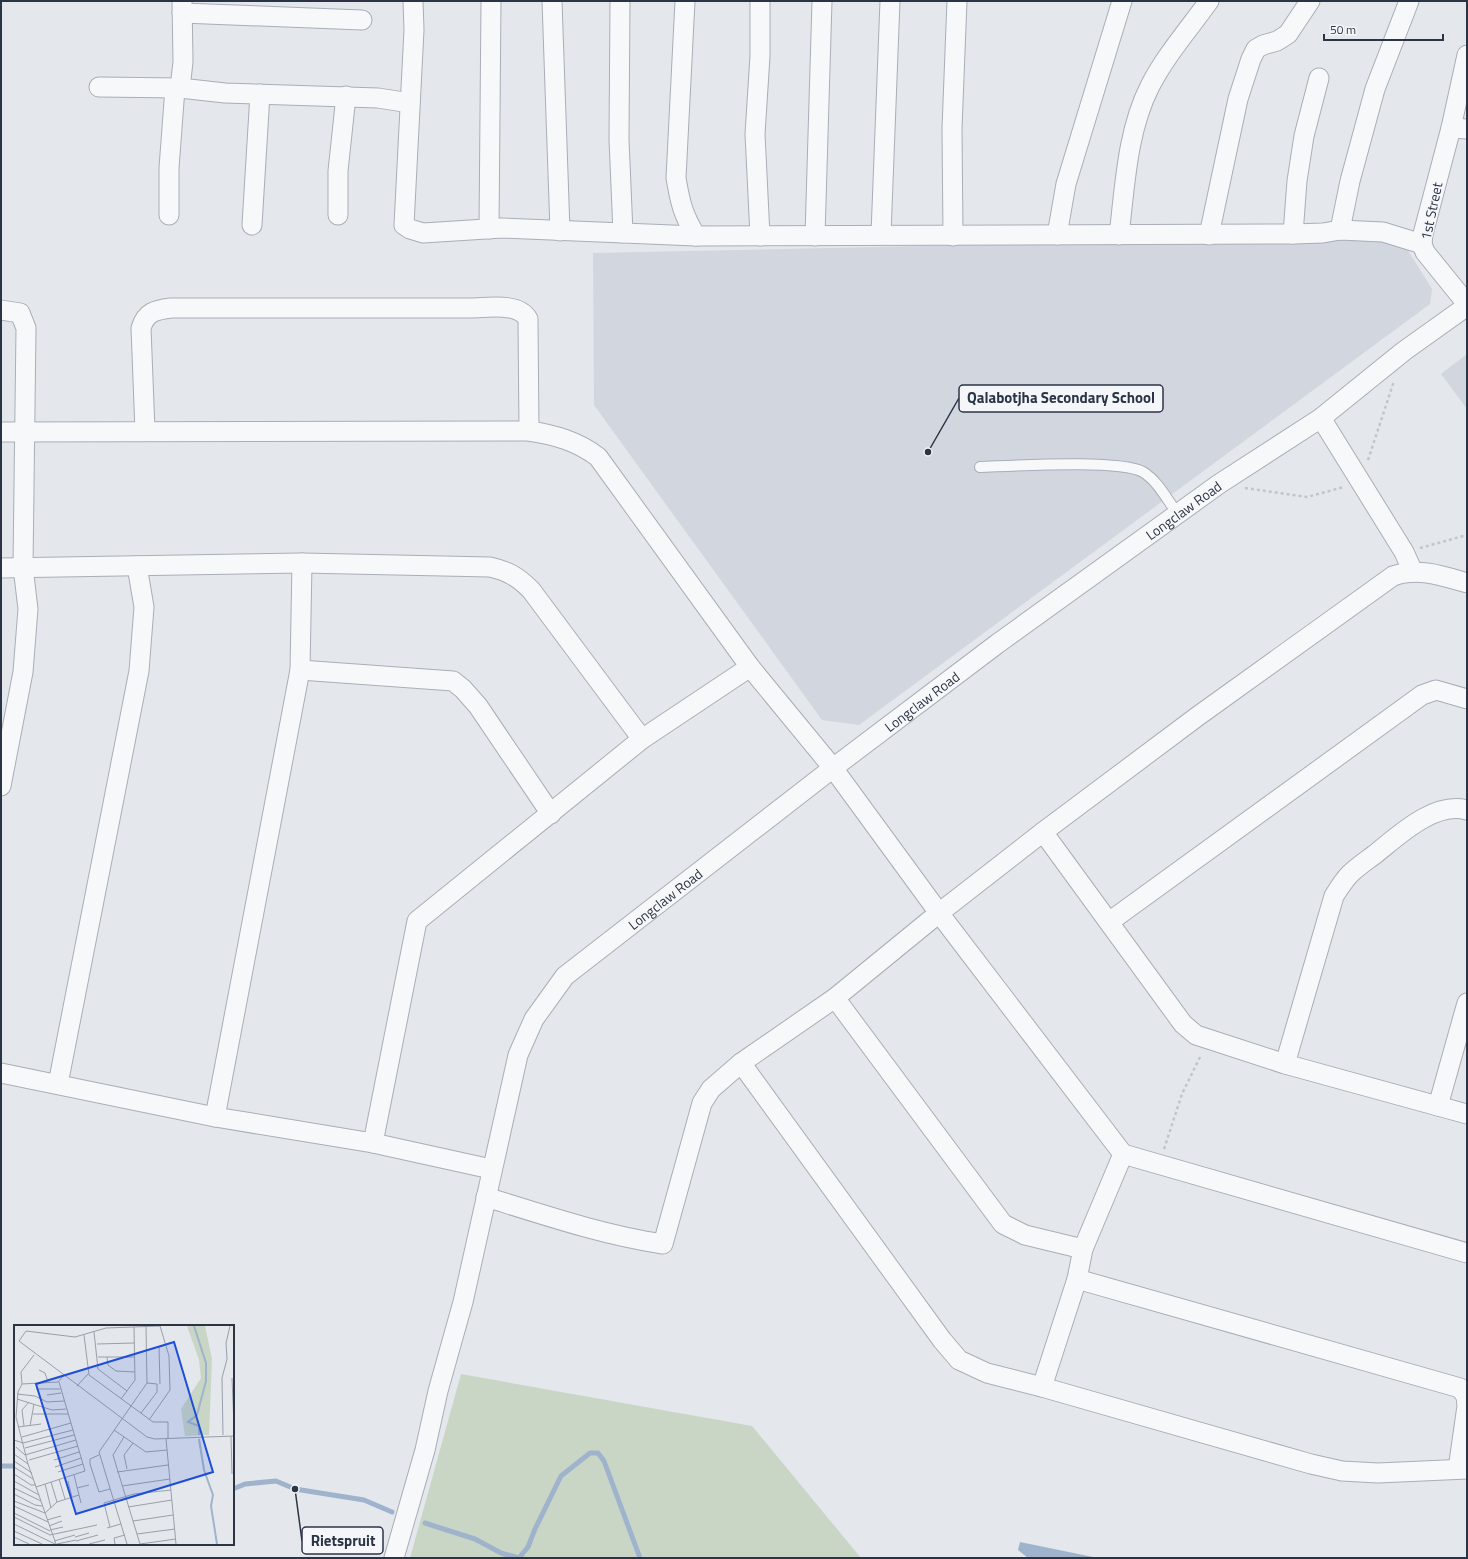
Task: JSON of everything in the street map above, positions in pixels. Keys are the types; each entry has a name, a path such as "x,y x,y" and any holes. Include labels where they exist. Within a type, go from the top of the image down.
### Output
{"street":[{"path":"413,1 414,30 404,225 410,229 423,233 489,228 560,231 592,230 623,233 696,236 815,236 881,234 953,236 1294,234 1323,233 1340,230 1383,232 1422,244"},
{"path":"489,228 491,1"},
{"path":"552,1 560,231"},
{"path":"620,1 619,140 623,233"},
{"path":"685,1 676,178 680,205 686,220 696,236"},
{"path":"760,1 760,56 755,134 760,236"},
{"path":"815,236 822,1"},
{"path":"881,234 890,1"},
{"path":"953,236 952,128 957,1"},
{"path":"1057,235 1066,184 1122,1"},
{"path":"1119,235 1129,154 1139,115 1150,87 1170,54 1209,1"},
{"path":"1209,234 1238,99 1251,59 1256,49 1263,45 1277,41 1288,34 1310,1"},
{"path":"1340,230 1350,181 1375,89 1409,1"},
{"path":"169,215 169,168 178,88 183,62 182,7 362,20"},
{"name":"1st Street","path":"1467,55 1459,129 1425,227 1422,244 1431,261 1467,305"},
{"path":"1294,234 1297,181 1304,136 1320,78"},
{"path":"98,87 178,88 225,93 346,96 378,98 410,103"},
{"path":"252,225 260,94"},
{"path":"338,215 338,171 346,96"},
{"name":"Longclaw Road","path":"394,1558 425,1450 438,1391 463,1302 518,1056 534,1019 565,976 833,768 996,644 1219,484 1321,418 1404,351 1467,305"},
{"path":"145,431 142,328 146,317 154,311 170,308 513,308 523,313 528,319 529,431"},
{"path":"1,310 20,312 26,328 26,432 22,567 28,609 23,672 1,786"},
{"path":"1321,418 1404,552 1413,572"},
{"path":"1,432 529,431 565,438 584,446 598,457 750,667 833,768 939,913 1123,1154 1467,1253"},
{"path":"1,568 302,563 490,567 505,570 514,574 531,590 642,739"},
{"path":"215,1117 300,670 302,563"},
{"path":"58,1084 139,671 144,607 138,566"},
{"path":"1,1073 215,1117 373,1143 489,1183 575,1224 663,1244 702,1103 711,1089 741,1063 835,998 939,913 1043,832 1198,716 1393,576 1404,572 1413,572 1432,574 1467,583"},
{"path":"373,1143 417,921 642,739 750,667"},
{"path":"300,670 453,682 463,688 478,706 551,814"},
{"path":"1109,922 1422,695 1436,690 1467,699"},
{"path":"1285,1064 1334,896 1342,882 1351,873 1411,825 1440,811 1454,808 1467,810"},
{"path":"1043,832 1183,1024 1196,1035 1285,1064 1467,1114"},
{"path":"835,998 1003,1224 1025,1235 1083,1249"},
{"path":"1438,1106 1467,1003"},
{"path":"741,1063 942,1340 959,1360 987,1373 1042,1387 1311,1464 1342,1471 1378,1474 1463,1469 1467,1406 1466,1396 1460,1388 1077,1279"},
{"path":"1042,1387 1077,1279 1083,1249 1123,1154"}],"lane":[{"path":"980,467 1106,465 1134,468 1152,478 1178,514"}],"path":[{"path":"1219,484 1307,497 1361,483 1404,351"},
{"path":"1404,552 1467,535"},
{"path":"1159,1164 1182,1094 1209,1040"}],"shaded area":[{"path":"1399,236 1432,289 1430,304 859,725 822,720 594,405 593,253"},
{"path":"1467,354 1467,409 1441,374"}],"green space":[{"path":"461,1374 752,1426 861,1558 410,1558"}],"water":[{"path":"1020,1542 1098,1558 1028,1558 1018,1550"}],"waterway":[{"path":"425,1523 475,1539 501,1553 519,1558 528,1547 535,1529 561,1476 590,1453 598,1453 604,1461 640,1558"},
{"path":"1,1466 14,1466"},
{"path":"234,1489 245,1484 276,1481 295,1489 364,1500 392,1512"}],"place":[{"name":"Qalabotjha Secondary School","path":"928,452"},
{"name":"Rietspruit","path":"295,1489"}]}
